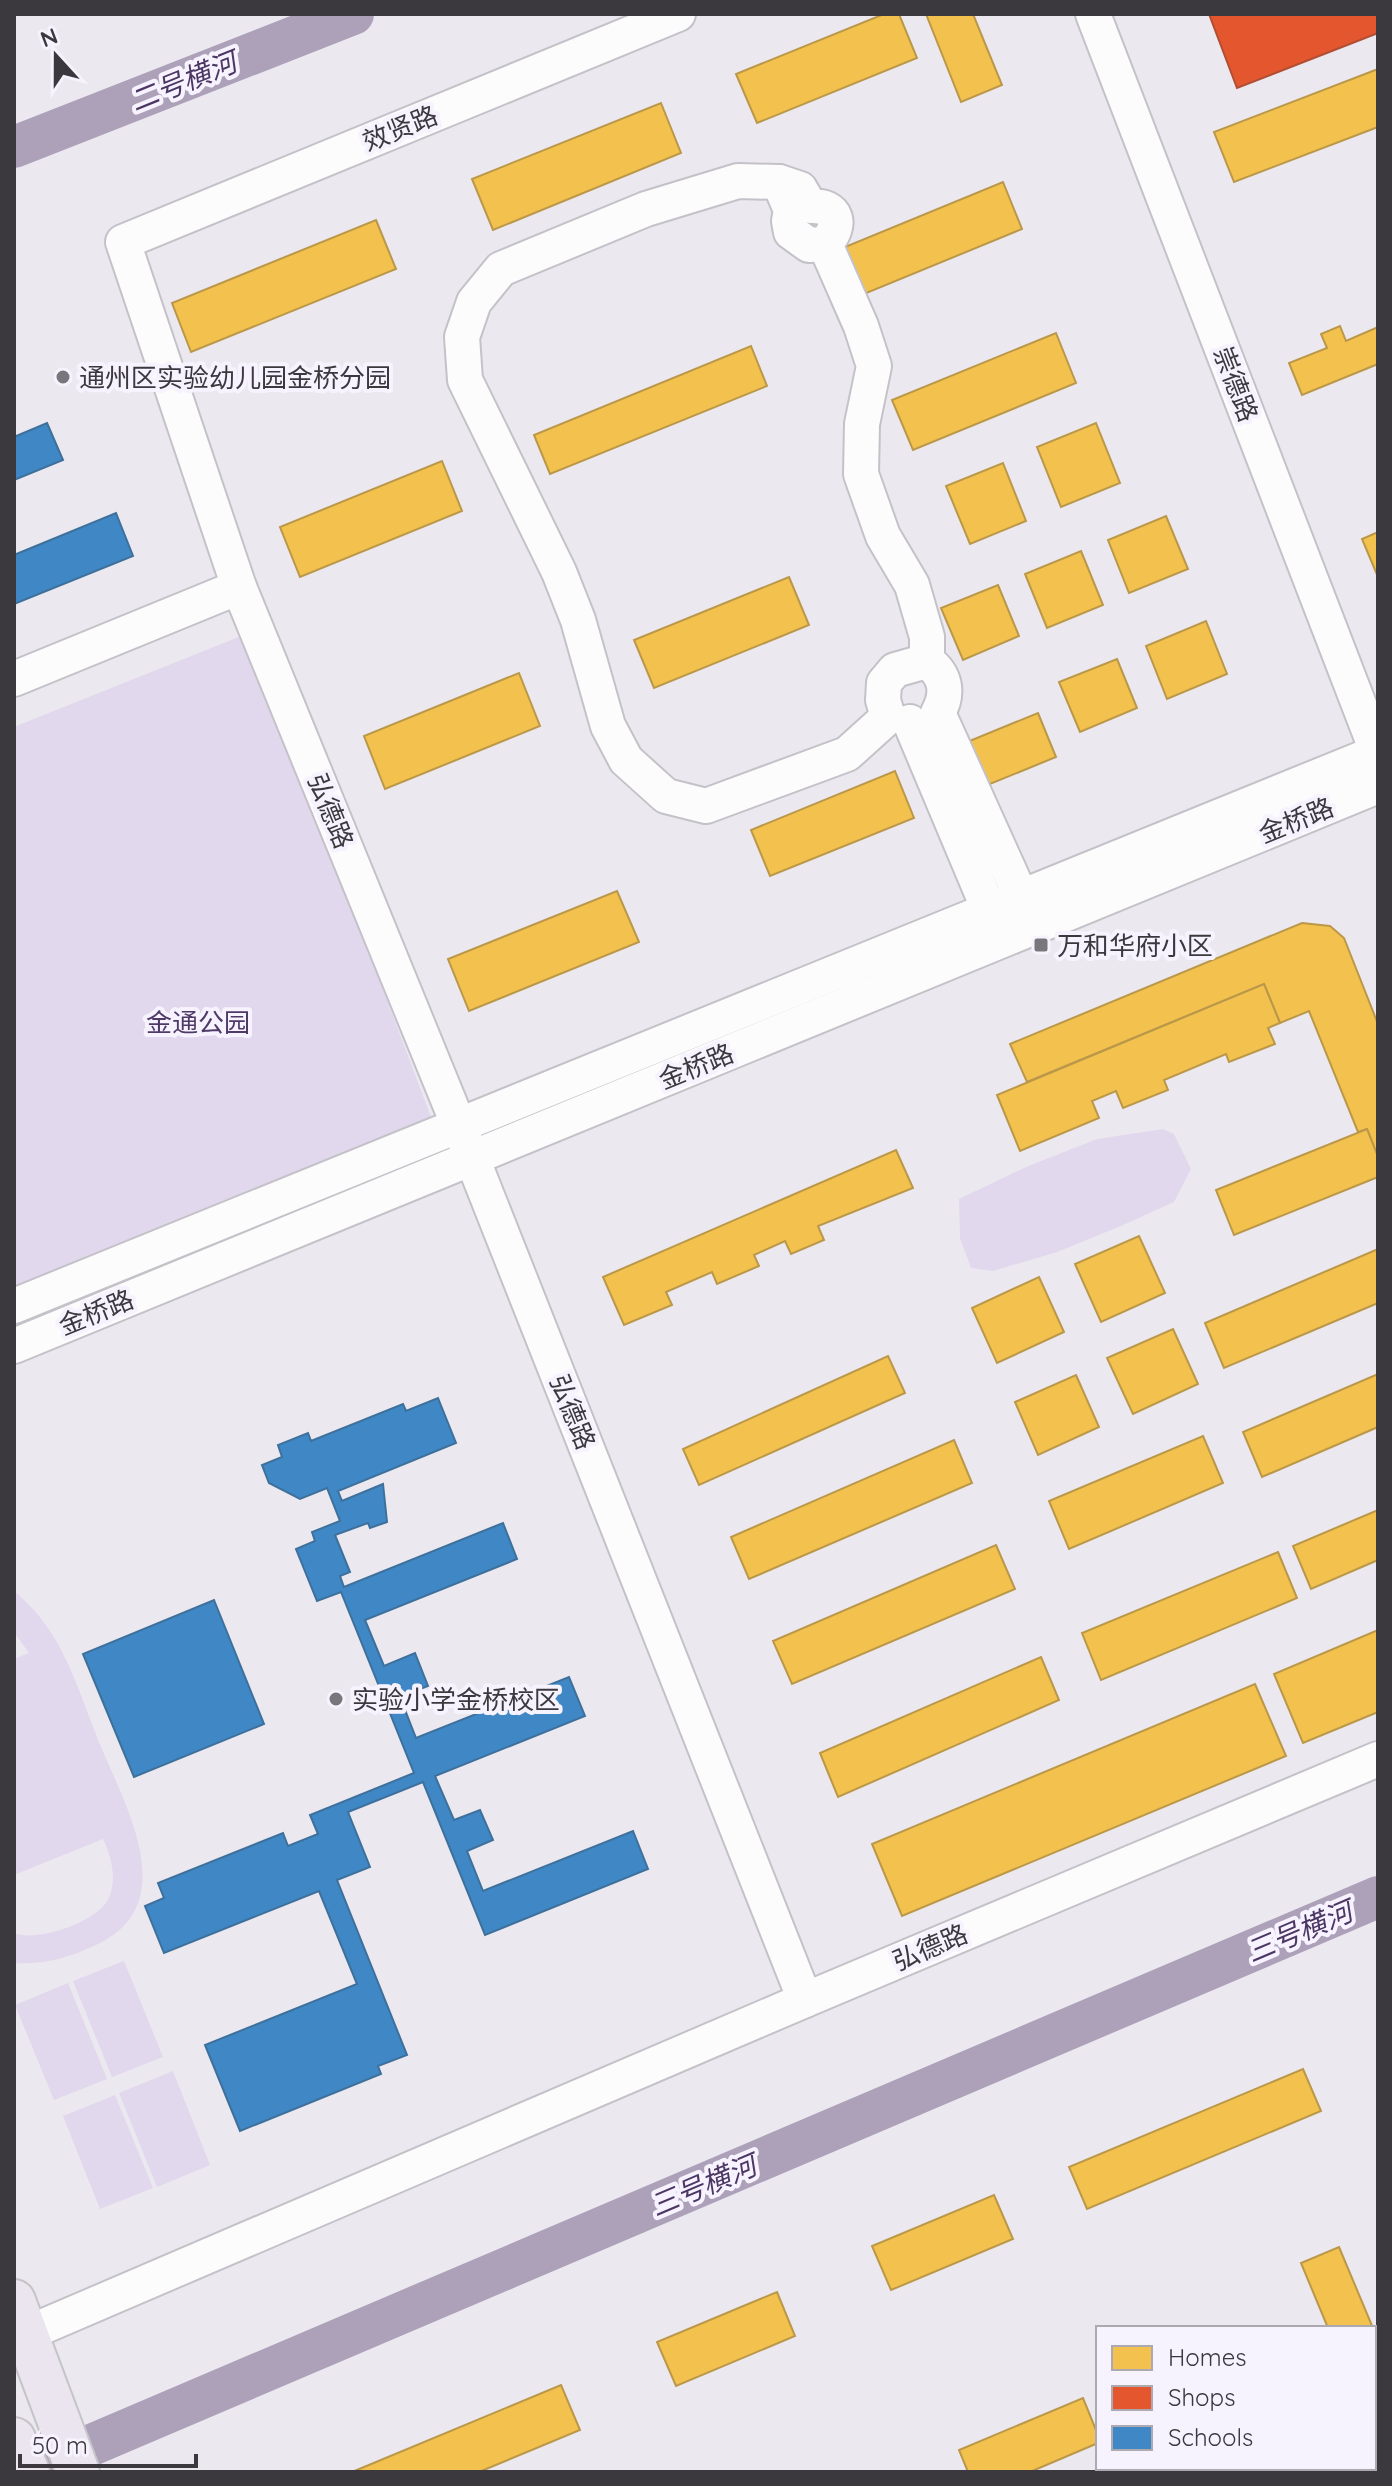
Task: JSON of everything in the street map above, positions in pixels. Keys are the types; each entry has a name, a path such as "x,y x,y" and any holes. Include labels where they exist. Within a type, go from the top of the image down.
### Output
{"main road":[{"path":"14,2301 78,2472"},
{"path":"14,2439 28,2472"}],"street":[{"name":"效贤路","path":"123,242 678,14"},
{"name":"崇德路","path":"1093,14 1378,753"},
{"path":"738,181 779,182 791,210 791,232 809,245 825,244 861,326 874,366 862,424 861,474 883,536 912,585 927,637 927,661 935,667 944,682 946,699 847,754 706,806 666,796 626,760 608,726 578,620 559,572 465,380 462,337 474,302 501,269 646,209 738,181"},
{"name":"弘德路","path":"123,242 239,587 472,1158 805,2000 1378,1759"},
{"path":"14,679 239,587"},
{"path":"927,661 895,670 884,683 883,700 912,718 1021,897"},
{"path":"912,718 989,910"},
{"name":"金桥路","path":"14,1306 1378,753"},
{"name":"金桥路","path":"14,1346 1378,786"},
{"path":"14,2339 805,2000"}],"green space":[{"name":"金通公园","path":"249,633 434,1125 14,1297 14,727"},
{"path":"1163,1129 1174,1134 1191,1169 1174,1202 1057,1252 993,1271 971,1268 960,1238 959,1199 1026,1167 1097,1139"},
{"path":"14,1591 45,1623 66,1660 122,1795 140,1852 142,1880 137,1905 122,1927 96,1945 46,1962 14,1963 14,1933 49,1933 88,1918 105,1904 113,1880 103,1839 14,1875 14,1659 29,1653 14,1632"},
{"path":"124,1961 163,2057 112,2077 73,1981"},
{"path":"68,1983 107,2079 54,2100 15,2005"},
{"path":"173,2071 210,2165 157,2187 119,2093"},
{"path":"115,2095 153,2188 100,2209 63,2116"}],"building: Homes":[{"path":"884,14 899,14 917,58 757,123 736,74"},
{"path":"926,14 973,14 1002,85 961,102"},
{"path":"1378,69 1378,127 1234,182 1214,132"},
{"path":"661,103 681,153 493,230 472,179"},
{"path":"1003,182 1022,229 864,294 845,247"},
{"path":"376,220 396,269 191,352 172,303"},
{"path":"1340,326 1346,341 1378,327 1378,364 1302,395 1289,363 1327,348 1321,334"},
{"path":"1056,333 1076,383 913,450 892,400"},
{"path":"751,346 767,386 550,474 534,435"},
{"path":"1096,423 1120,483 1061,507 1037,447"},
{"path":"442,461 462,511 300,577 280,527"},
{"path":"1003,463 1026,521 970,544 946,486"},
{"path":"1166,516 1188,569 1129,593 1108,540"},
{"path":"1378,532 1378,577 1362,539"},
{"path":"1081,551 1103,605 1047,628 1025,574"},
{"path":"789,577 809,625 654,688 634,640"},
{"path":"998,585 1019,636 963,660 941,608"},
{"path":"1206,621 1227,674 1167,699 1146,646"},
{"path":"1117,659 1137,708 1080,732 1059,682"},
{"path":"519,673 540,726 385,789 364,736"},
{"path":"1038,713 1056,757 985,786 967,742"},
{"path":"895,771 914,818 770,876 751,830"},
{"path":"617,891 639,942 469,1011 448,959"},
{"path":"1302,923 1330,926 1344,938 1378,1024 1378,1157 1367,1129 1358,1132 1309,1011 1280,1023 1264,984 1027,1082 1010,1044"},
{"path":"1264,984 1280,1023 1268,1028 1275,1044 1229,1062 1226,1054 1164,1080 1168,1090 1123,1108 1116,1091 1092,1101 1099,1118 1020,1151 997,1095"},
{"path":"1367,1129 1378,1157 1378,1177 1234,1235 1216,1190"},
{"path":"896,1150 913,1188 818,1226 824,1240 791,1254 785,1241 754,1255 759,1266 717,1284 712,1272 666,1292 672,1305 624,1325 603,1277"},
{"path":"1139,1236 1165,1293 1101,1322 1075,1264"},
{"path":"1378,1249 1378,1303 1224,1368 1205,1323"},
{"path":"1039,1277 1064,1332 997,1363 972,1308"},
{"path":"1173,1329 1198,1384 1133,1414 1107,1358"},
{"path":"888,1356 905,1393 699,1485 683,1449"},
{"path":"1378,1374 1378,1427 1262,1477 1243,1432"},
{"path":"1076,1375 1099,1427 1038,1455 1015,1402"},
{"path":"1203,1436 1223,1483 1069,1549 1049,1501"},
{"path":"954,1440 972,1483 749,1579 731,1537"},
{"path":"1378,1510 1378,1560 1311,1589 1293,1546"},
{"path":"996,1545 1015,1589 792,1684 773,1641"},
{"path":"1278,1552 1297,1598 1101,1680 1082,1633"},
{"path":"1378,1630 1378,1712 1303,1743 1274,1674"},
{"path":"1041,1657 1059,1700 838,1797 820,1753"},
{"path":"1255,1684 1286,1756 902,1916 872,1844"},
{"path":"1303,2069 1321,2111 1087,2209 1069,2167"},
{"path":"994,2195 1013,2239 891,2290 872,2246"},
{"path":"1339,2247 1372,2326 1327,2326 1301,2263"},
{"path":"777,2292 795,2336 676,2386 657,2342"},
{"path":"561,2385 580,2430 479,2472 352,2472"},
{"path":"1083,2398 1096,2430 1096,2444 1030,2472 968,2472 959,2450"}],"building: Shops":[{"path":"1209,14 1378,14 1378,33 1237,88"}],"building: Schools":[{"path":"47,423 63,460 14,480 14,437"},
{"path":"116,513 133,556 14,604 14,555"},
{"path":"438,1398 456,1443 338,1491 342,1501 383,1484 387,1522 370,1528 368,1523 335,1535 350,1572 340,1576 344,1587 503,1523 517,1559 365,1620 384,1666 415,1653 428,1686 400,1697 416,1738 569,1677 585,1716 435,1776 454,1820 480,1810 493,1840 467,1851 483,1891 633,1831 648,1869 485,1935 423,1782 348,1812 370,1867 337,1880 407,2055 378,2066 381,2074 240,2131 205,2045 357,1984 319,1891 164,1953 145,1906 164,1898 158,1883 283,1833 288,1846 318,1834 310,1815 414,1773 341,1592 317,1601 296,1549 315,1541 312,1532 340,1521 327,1488 300,1499 269,1483 262,1465 282,1457 278,1445 308,1433 311,1441 403,1404 406,1411"},
{"path":"214,1600 264,1724 134,1777 83,1654"}],"waterway":[{"name":"二号横河","path":"14,147 353,14"},
{"name":"三号横河","path":"28,2472 1378,1897"}],"place":[{"name":"通州区实验幼儿园金桥分园","path":"63,377"},
{"name":"万和华府小区","path":"1041,945"},
{"name":"实验小学金桥校区","path":"336,1699"}]}
